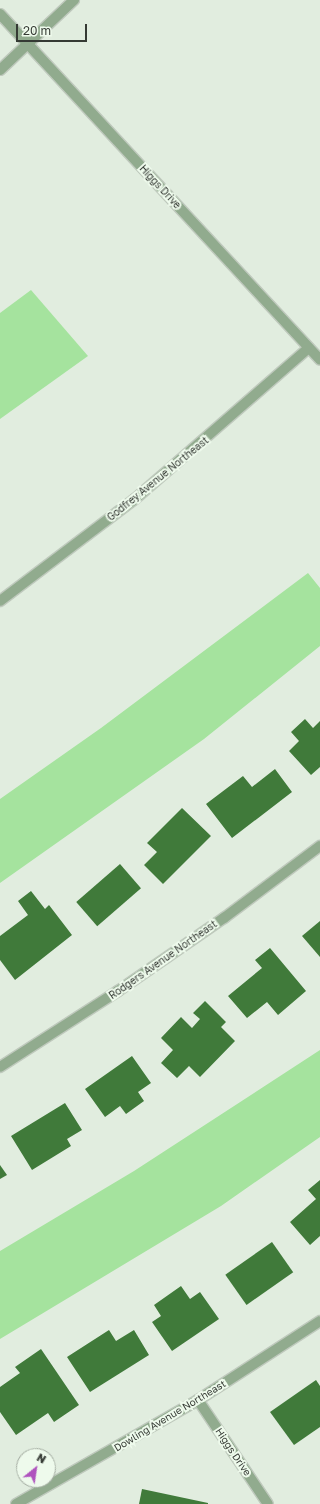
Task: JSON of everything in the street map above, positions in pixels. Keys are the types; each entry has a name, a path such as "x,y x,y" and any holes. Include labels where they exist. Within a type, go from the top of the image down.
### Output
{"street":[{"path":"0,70 74,0"},
{"name":"Higgs Drive","path":"0,14 320,360"},
{"name":"Godfrey Avenue Northeast","path":"0,601 135,499 309,348"},
{"name":"Rodgers Avenue Northeast","path":"0,1067 137,978 224,918 320,846"},
{"name":"Dowling Avenue Northeast","path":"16,1504 198,1400 320,1321"},
{"name":"Higgs Drive","path":"198,1400 268,1504"}],"shaded area":[{"path":"31,290 88,356 0,419 0,313"},
{"path":"308,573 320,588 320,646 204,739 0,883 0,799 101,728"},
{"path":"320,1050 320,1137 221,1206 0,1339 0,1251 134,1171"}],"building":[{"path":"305,719 313,728 320,721 320,767 311,775 289,751 299,741 291,732"},
{"path":"275,769 292,792 232,838 206,804 243,776 252,787"},
{"path":"182,808 211,836 163,884 144,865 157,852 147,843"},
{"path":"120,864 141,888 97,926 76,902"},
{"path":"31,891 45,909 49,905 72,935 15,980 0,960 0,936 28,915 18,901"},
{"path":"320,921 320,957 302,936"},
{"path":"270,948 306,991 278,1015 267,1002 247,1018 228,996 262,968 255,960"},
{"path":"205,1001 226,1022 221,1027 235,1041 200,1077 189,1066 177,1078 161,1063 173,1050 161,1038 181,1017 192,1028 200,1019 193,1013"},
{"path":"132,1056 151,1083 138,1092 144,1101 126,1114 120,1106 105,1117 85,1089"},
{"path":"65,1103 82,1130 67,1139 71,1146 32,1170 11,1136"},
{"path":"0,1165 7,1175 0,1179"},
{"path":"320,1180 320,1236 310,1245 290,1222 316,1199 308,1190"},
{"path":"272,1242 293,1272 247,1305 225,1275"},
{"path":"181,1286 190,1299 200,1292 219,1319 172,1351 152,1322 161,1316 154,1305"},
{"path":"109,1330 116,1341 134,1330 149,1355 90,1392 67,1357"},
{"path":"41,1349 79,1405 54,1422 48,1413 16,1435 0,1412 0,1387 20,1373 15,1367"},
{"path":"316,1380 320,1386 320,1427 294,1445 270,1412"},
{"path":"142,1489 208,1503 208,1504 139,1504"}]}
